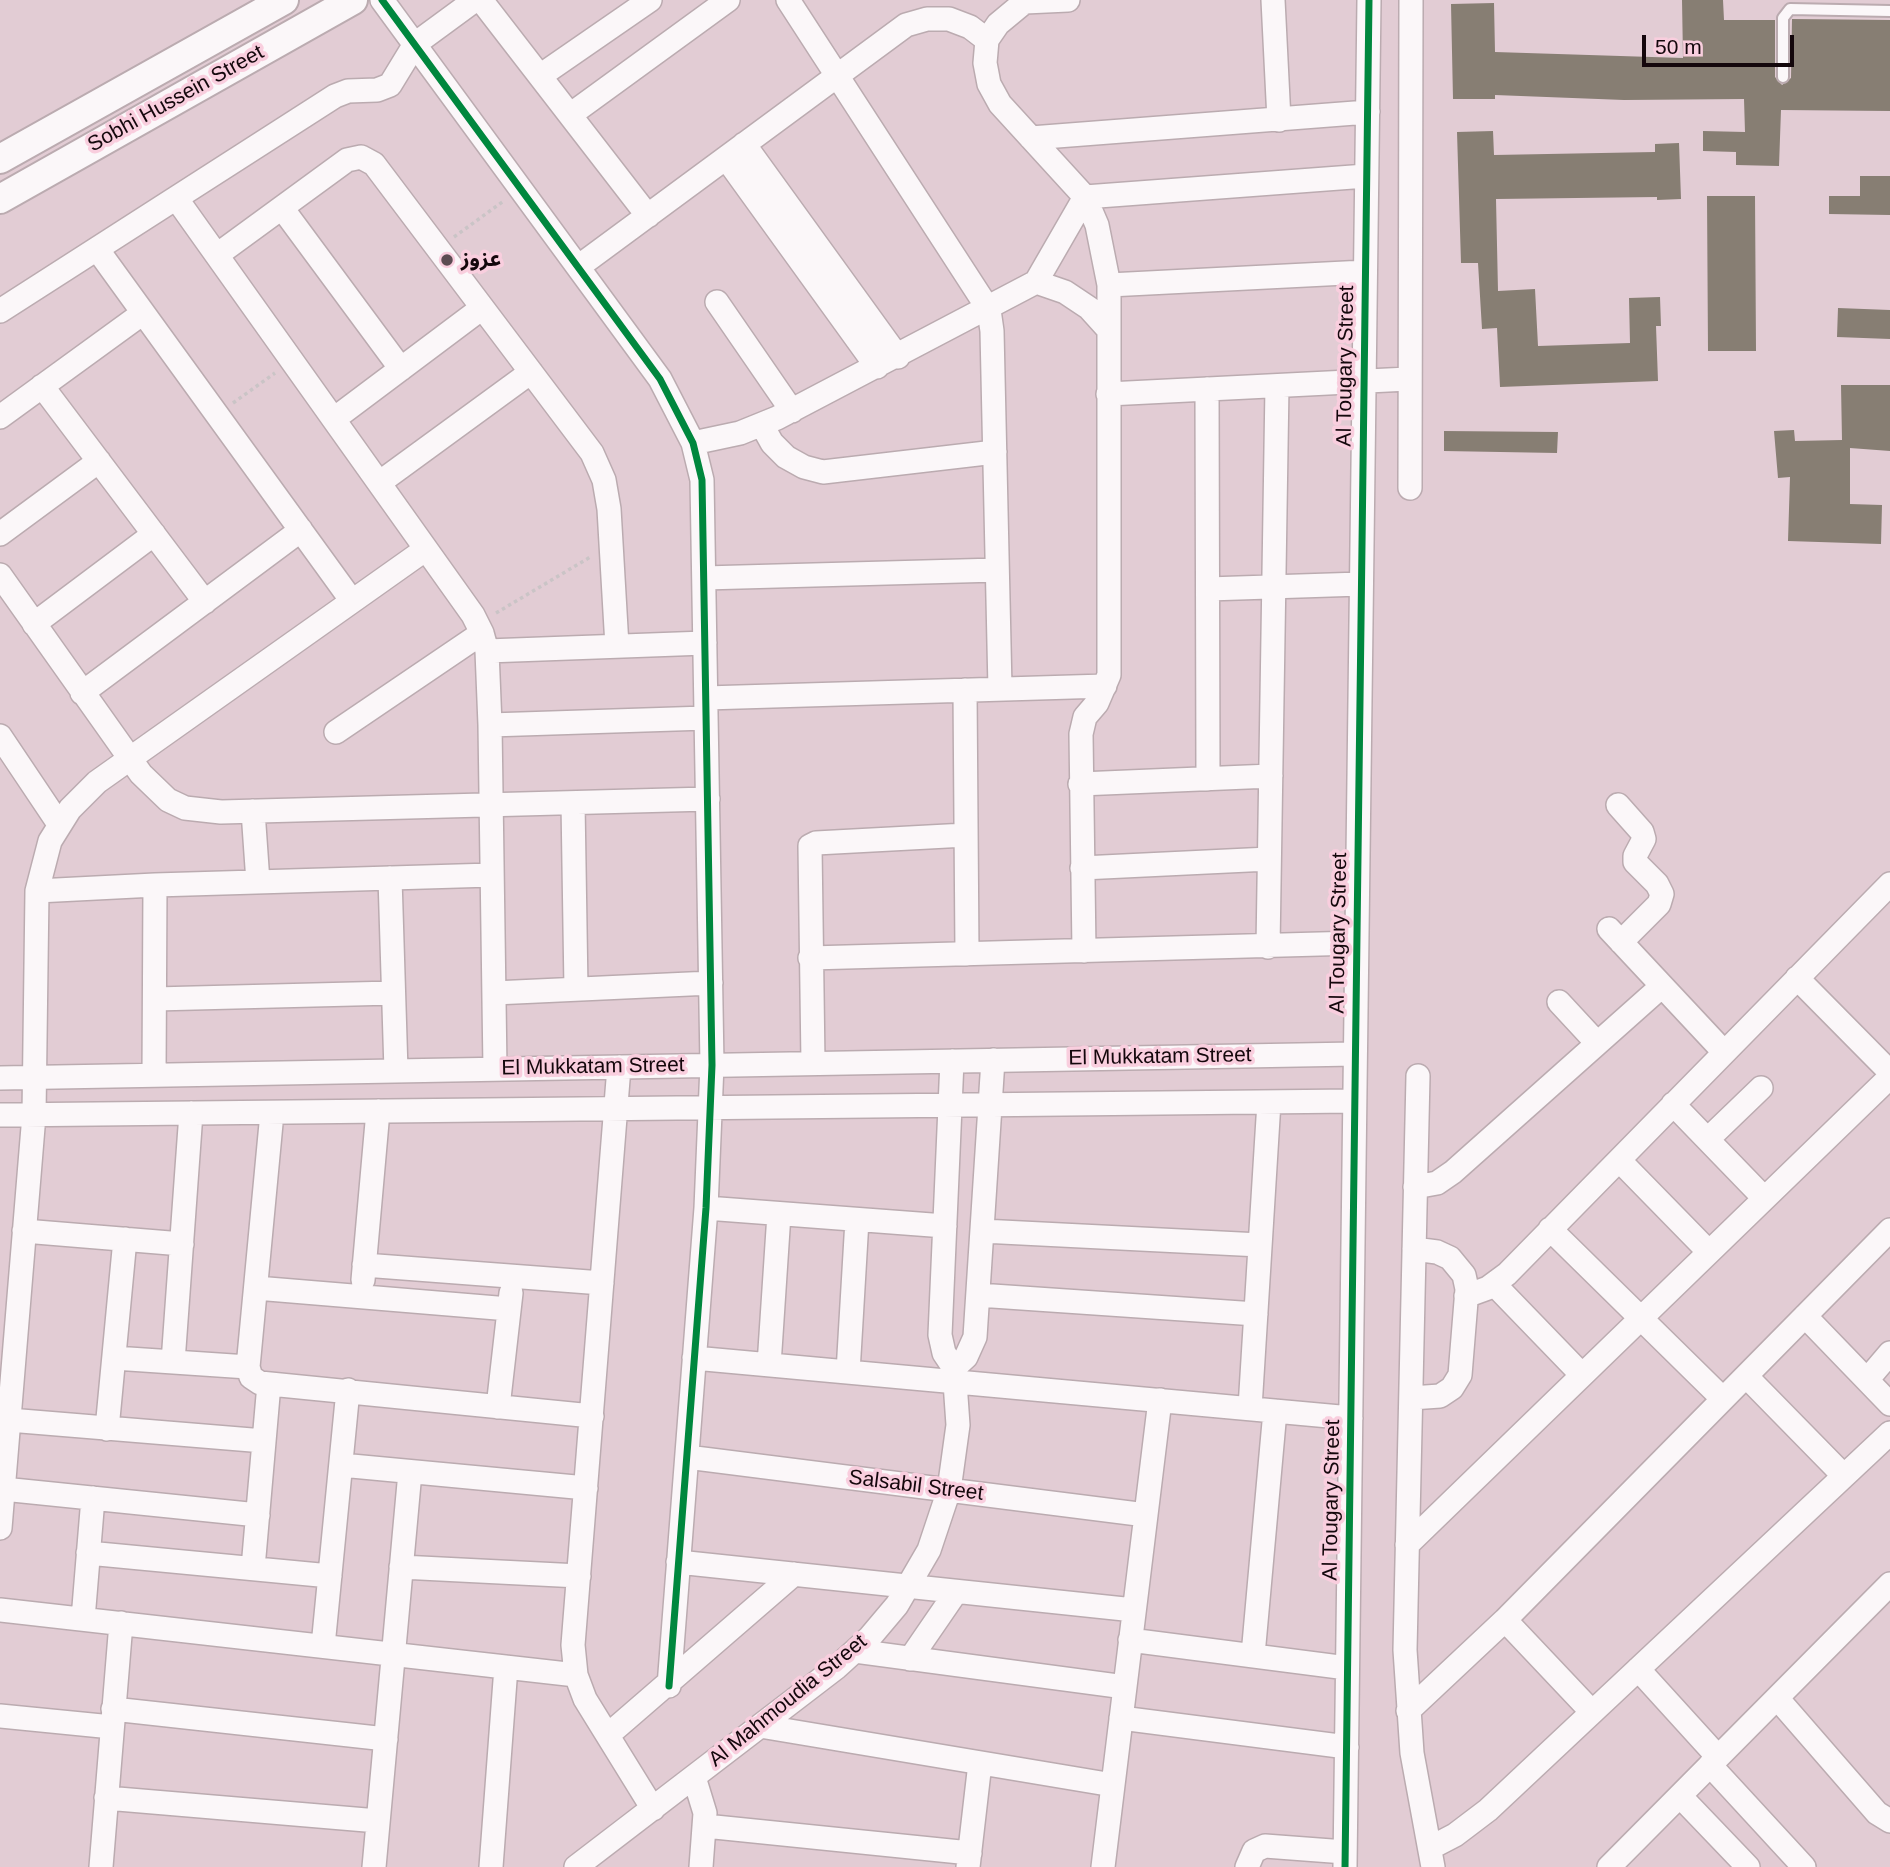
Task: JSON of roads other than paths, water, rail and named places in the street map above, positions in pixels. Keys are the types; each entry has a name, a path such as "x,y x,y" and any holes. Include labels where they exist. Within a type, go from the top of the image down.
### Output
{"street":[{"name":"Sobhi Hussein Street","path":"0,159 284,0"},
{"name":"Sobhi Hussein Street","path":"0,199 353,0"},
{"path":"383,0 660,379 693,443 702,480 712,1065 706,1208 669,1686"},
{"path":"0,311 335,96 348,91 377,90 390,85 415,44 475,0"},
{"path":"481,0 648,216"},
{"path":"540,76 650,0"},
{"path":"570,115 728,0"},
{"path":"788,0 989,310 992,331 1000,689"},
{"path":"1068,0 1026,1 999,24 987,40 985,63 989,84 1000,104 1085,197 1097,225 1109,285 1109,675 1105,687 1086,717 1081,734 1084,951"},
{"path":"1273,0 1279,120"},
{"name":"Al Tougary Street","path":"1345,1859 1370,0"},
{"path":"1410,488 1408,379 1411,0"},
{"path":"578,267 906,25 927,19 960,23 987,40"},
{"path":"1031,138 1368,113"},
{"path":"735,151 898,357"},
{"path":"735,151 877,367"},
{"path":"217,255 347,160 361,157 374,164 592,453 604,481 617,646"},
{"path":"1085,197 1366,176"},
{"path":"693,443 762,425 792,411 989,310 1036,282 1085,197"},
{"path":"176,198 426,549 482,636 490,725 495,1069"},
{"path":"282,208 401,369"},
{"path":"97,249 352,601"},
{"path":"1109,285 1365,272"},
{"path":"1036,282 1065,292 1089,308 1108,329"},
{"path":"717,302 792,411"},
{"path":"334,419 482,308"},
{"path":"0,417 143,313"},
{"path":"379,483 531,372"},
{"path":"1108,394 1408,379"},
{"path":"43,386 205,602"},
{"path":"1268,947 1277,386"},
{"path":"1208,389 1208,779"},
{"path":"762,425 772,443 786,457 804,467 823,472 995,452"},
{"path":"0,534 99,461"},
{"path":"82,693 301,530"},
{"path":"34,624 154,534"},
{"path":"0,1528 34,1115 37,891 43,858 59,824 83,794 426,549"},
{"path":"704,578 997,570"},
{"path":"0,575 153,789 185,808 204,811 253,811 708,799"},
{"path":"1208,589 1361,584"},
{"path":"337,732 482,636 617,646 705,643"},
{"path":"490,725 965,690 1105,687"},
{"path":"965,690 967,954"},
{"path":"0,737 59,824"},
{"path":"1080,784 1270,776"},
{"path":"573,803 576,989"},
{"path":"1618,805 1642,832 1643,842 1635,860 1662,894 1660,904 1615,935 1724,1052"},
{"path":"253,811 258,882"},
{"path":"813,1063 810,846 966,835"},
{"path":"1082,868 1269,859"},
{"path":"37,891 492,875"},
{"path":"390,878 396,1071"},
{"path":"1466,1296 1494,1284 1890,884"},
{"path":"154,1075 155,885"},
{"path":"810,958 1356,943"},
{"path":"1407,1545 1890,1075 1797,978"},
{"path":"494,993 711,983"},
{"path":"1416,1187 1437,1183 1453,1172 1662,985"},
{"path":"155,999 393,993"},
{"path":"1559,1002 1597,1043"},
{"name":"El Mukkatam Street","path":"0,1078 1355,1054"},
{"path":"955,1375 973,1344 993,1060"},
{"path":"952,1061 940,1335 944,1353 955,1375"},
{"path":"619,1067 573,1644 576,1675 585,1699 653,1809"},
{"path":"1418,1076 1405,1650 1408,1711 1431,1858"},
{"path":"1707,1139 1761,1088"},
{"name":"El Mukkatam Street","path":"0,1115 1354,1101"},
{"path":"1250,1409 1269,1102"},
{"path":"1674,1104 1764,1198"},
{"path":"361,1297 378,1111"},
{"path":"173,1362 191,1113"},
{"path":"272,1113 248,1367 255,1381 592,1416"},
{"path":"1619,1160 1709,1252"},
{"path":"706,1208 944,1227"},
{"path":"769,1365 779,1214"},
{"path":"848,1372 857,1220"},
{"path":"1550,1229 1723,1399"},
{"path":"1408,1711 1505,1620 1890,1230"},
{"path":"24,1231 182,1244"},
{"path":"982,1231 1260,1245"},
{"path":"107,1429 125,1239"},
{"path":"1411,1398 1440,1396 1457,1382 1463,1361 1466,1296 1464,1275 1456,1263 1437,1252 1414,1250"},
{"path":"364,1265 603,1283"},
{"path":"498,1407 513,1276"},
{"path":"1494,1284 1583,1375"},
{"path":"256,1288 509,1309"},
{"path":"978,1295 1256,1314"},
{"path":"1805,1316 1890,1404"},
{"path":"1867,1380 1890,1353"},
{"path":"114,1358 248,1367"},
{"path":"694,1358 848,1372 955,1375 1160,1401 1350,1418"},
{"name":"Al Mahmoudia Street","path":"576,1867 855,1651 884,1621 908,1588 929,1550 949,1490 958,1425 955,1375"},
{"path":"1746,1376 1844,1476"},
{"path":"253,1568 269,1384"},
{"path":"324,1646 348,1390"},
{"path":"1103,1867 1160,1401"},
{"path":"1253,1655 1275,1411"},
{"path":"9,1420 264,1441"},
{"path":"1431,1858 1478,1819 1890,1433"},
{"name":"Salsabil Street","path":"687,1457 1146,1515"},
{"path":"341,1465 586,1488"},
{"path":"374,1867 410,1472"},
{"path":"3,1489 258,1515"},
{"path":"83,1619 93,1498"},
{"path":"89,1553 330,1576"},
{"path":"678,1562 1134,1610"},
{"path":"401,1567 579,1576"},
{"path":"608,1735 669,1686 794,1574"},
{"path":"1609,1867 1890,1584"},
{"path":"910,1659 956,1592"},
{"path":"0,1610 576,1675"},
{"path":"1505,1620 1592,1712"},
{"path":"100,1867 121,1623"},
{"path":"1130,1640 1348,1668"},
{"path":"855,1651 1125,1688"},
{"path":"491,1867 506,1667"},
{"path":"1639,1669 1804,1867"},
{"path":"1777,1698 1877,1813 1890,1821"},
{"path":"0,1716 113,1718 386,1739"},
{"path":"1121,1718 1347,1747"},
{"path":"760,1726 1113,1785"},
{"path":"705,1826 969,1860 980,1763"},
{"path":"694,1776 703,1801 705,1826 701,1867"},
{"path":"1680,1796 1748,1867"},
{"path":"106,1798 379,1821"},
{"path":"608,1867 610,1842"},
{"path":"1247,1867 1254,1851 1265,1846 1345,1859"}],"lane":[{"path":"1783,77 1783,18 1790,9 1890,11"}],"place":[{"name":"عزوز","path":"447,260"}]}
